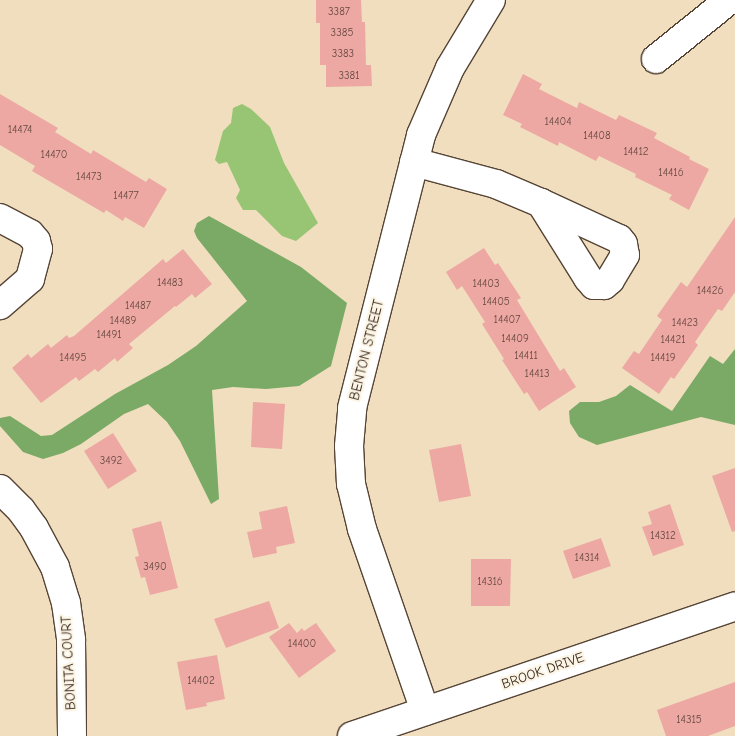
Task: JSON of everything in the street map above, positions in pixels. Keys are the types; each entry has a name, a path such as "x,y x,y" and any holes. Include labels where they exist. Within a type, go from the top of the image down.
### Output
{"street":[{"name":"BENTON STREET","path":"425,711 362,528 351,484 349,446 352,408 421,135 450,68 491,0"},
{"path":"656,59 729,0"},
{"path":"414,162 496,184 541,203"},
{"path":"0,218 30,234 36,241 38,249 30,279 0,305"},
{"name":"BONITA COURT","path":"0,489 21,510 34,528 55,567 66,603 71,640 72,736"},
{"name":"BROOK DRIVE","path":"352,736 735,606"}],"green space":[{"path":"242,104 251,109 270,127 284,163 318,223 296,241 282,236 256,210 243,210 236,198 240,190 227,162 219,164 215,160 223,131 231,123 233,108"},
{"path":"209,216 301,267 347,303 331,366 299,386 266,389 233,387 212,390 219,499 211,504 180,441 167,422 148,404 124,414 81,444 63,453 43,459 23,452 0,426 0,418 10,416 41,436 52,435 115,394 168,365 196,346 247,301 197,238 194,231 197,223"},
{"path":"735,349 735,425 701,417 597,445 579,437 570,423 569,411 580,402 599,402 616,396 630,385 672,411 710,356 723,364"}],"building":[{"path":"316,0 361,0 362,22 365,22 366,65 371,65 372,86 326,87 326,65 320,65 320,23 316,23"},
{"path":"523,74 542,84 539,89 577,108 579,102 616,120 619,115 657,133 654,138 709,169 689,210 669,199 672,195 635,177 636,174 599,156 596,161 559,142 558,146 520,127 522,124 503,115"},
{"path":"0,94 58,128 55,132 91,154 93,150 146,182 149,178 167,189 144,228 125,217 123,221 106,210 104,213 32,171 35,166 0,145"},
{"path":"735,217 735,292 722,311 718,309 695,342 698,345 674,379 671,377 659,394 622,368 634,351 639,354 662,320 657,316 681,282 687,287"},
{"path":"484,248 495,265 498,263 521,298 517,300 560,371 564,368 576,387 539,411 527,392 524,394 502,360 504,359 482,324 485,322 462,286 457,290 446,272"},
{"path":"183,249 212,284 195,298 192,294 175,306 129,344 133,348 117,362 115,358 98,372 95,369 79,381 76,377 41,403 12,368 28,354 31,358 48,344 51,348 67,335 69,338 74,336 163,259 166,263"},
{"path":"253,402 285,404 282,449 251,447"},
{"path":"113,433 137,471 108,489 84,451"},
{"path":"461,444 471,496 439,502 429,450"},
{"path":"735,468 735,531 732,532 712,476"},
{"path":"670,504 684,545 653,556 642,527 652,524 648,512"},
{"path":"287,506 295,543 276,547 277,553 253,558 247,532 262,529 259,512"},
{"path":"161,521 178,588 150,595 145,577 141,578 135,557 139,556 132,529"},
{"path":"601,538 611,566 573,579 563,551"},
{"path":"471,559 511,559 510,606 471,606"},
{"path":"269,601 279,628 226,648 214,619"},
{"path":"289,623 297,633 302,628 304,631 316,623 336,651 299,678 269,637"},
{"path":"217,655 225,699 206,703 207,706 186,710 177,662"},
{"path":"735,682 735,726 708,736 666,736 657,710"}]}
